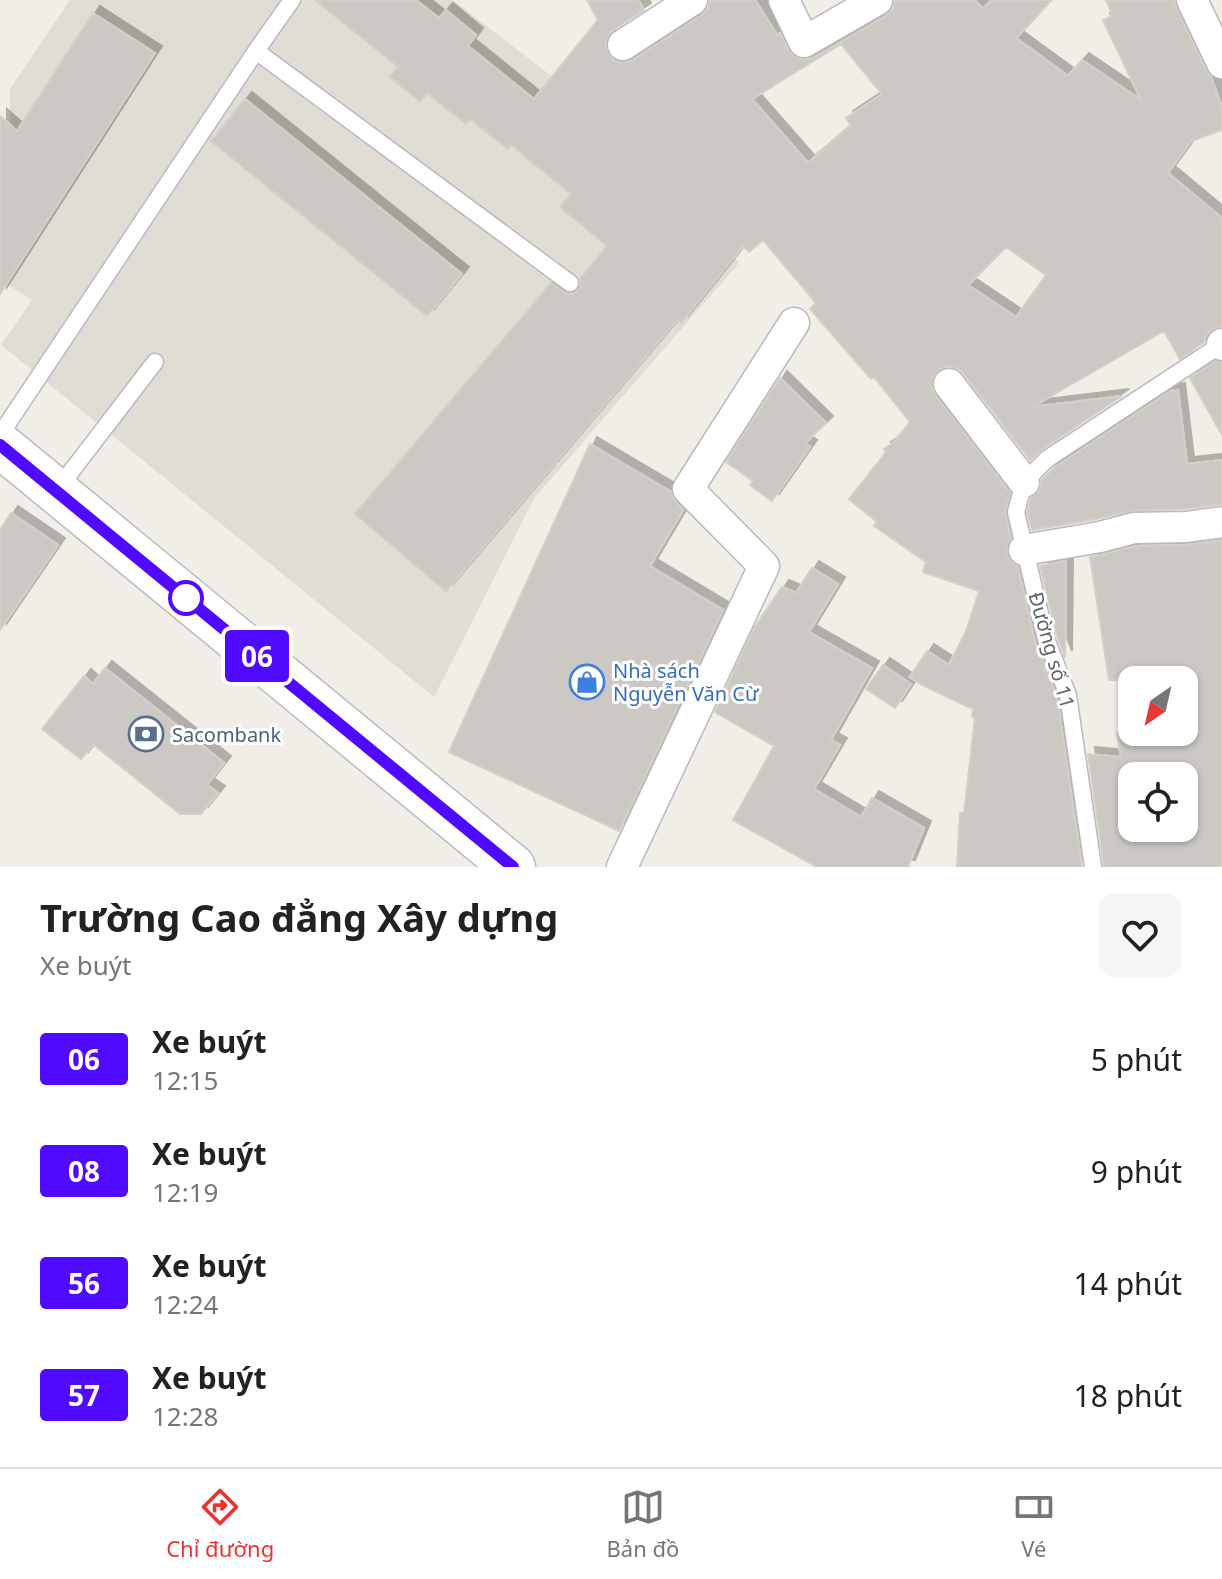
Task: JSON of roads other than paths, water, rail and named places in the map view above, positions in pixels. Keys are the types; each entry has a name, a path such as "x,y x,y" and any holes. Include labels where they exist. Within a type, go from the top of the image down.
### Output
{"main road":[{"path":"0,445 511,866"}],"street":[{"path":"623,45 692,0"},
{"path":"784,0 804,42 877,0"},
{"path":"1192,0 1222,63"},
{"path":"622,867 764,566 688,489 794,323"},
{"path":"949,384 1024,482"},
{"path":"1024,550 1134,528 1186,527 1222,522"}],"lane":[{"path":"0,435 292,0"},
{"path":"256,51 570,283"},
{"path":"1024,482 1047,459 1222,345"},
{"path":"56,491 155,362"},
{"name":"Đường số 11","path":"1024,482 1016,512 1046,639 1068,695 1093,867"}],"place":[{"name":"Nhà sách Nguyễn Văn Cừ","path":"587,682"},
{"name":"Sacombank","path":"146,734"}]}
